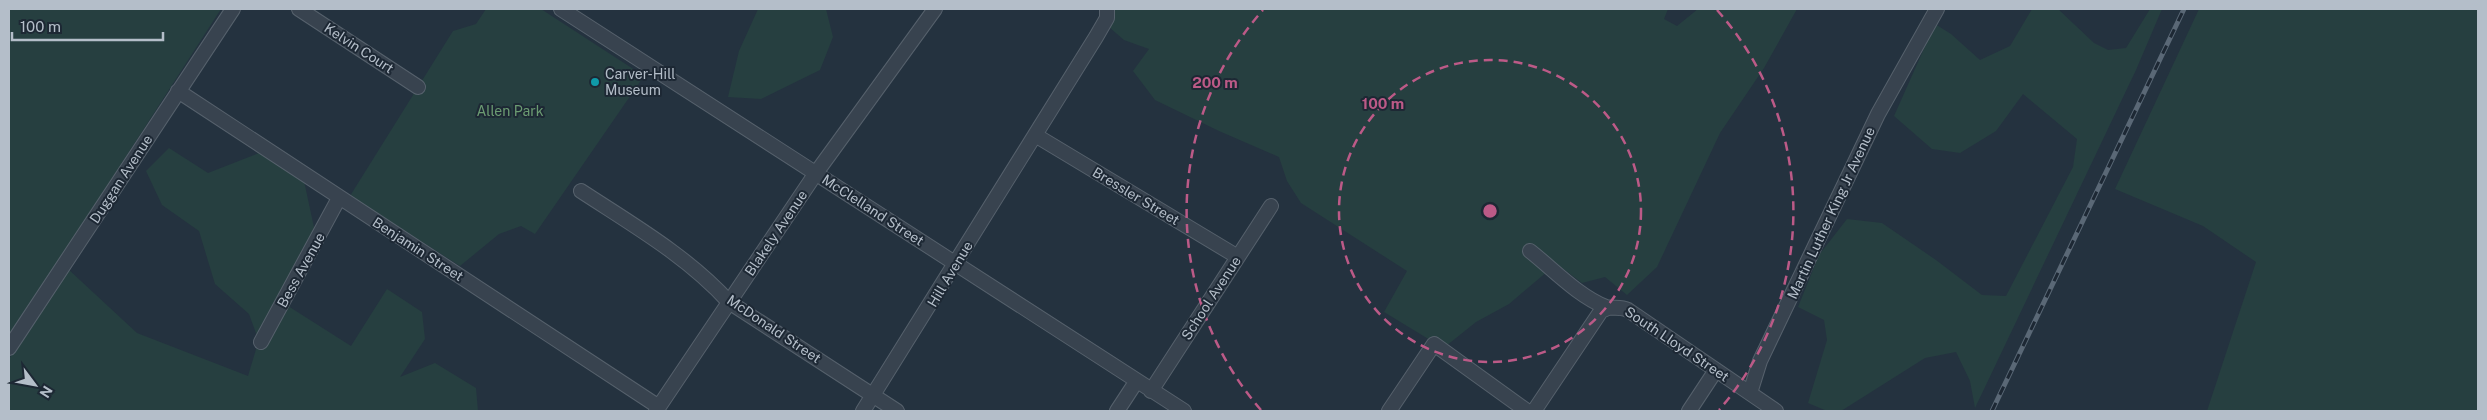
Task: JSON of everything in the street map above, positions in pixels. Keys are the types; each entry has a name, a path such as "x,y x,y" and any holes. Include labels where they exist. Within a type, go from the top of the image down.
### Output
{"street":[{"name":"Duggan Avenue","path":"9,348 233,9"},
{"name":"Kelvin Court","path":"299,9 418,87"},
{"name":"McClelland Street","path":"561,9 582,14 816,173 1136,382 1184,411"},
{"name":"Blakely Avenue","path":"658,409 816,173 935,9"},
{"path":"1035,135 1104,25 1107,18 1107,9"},
{"name":"Martin Luther King Jr Avenue","path":"1750,393 1760,361 1878,114 1937,9"},
{"name":"Benjamin Street","path":"178,91 658,409"},
{"name":"Bressler Street","path":"1035,135 1238,257"},
{"name":"Hill Avenue","path":"863,411 957,264 1035,135"},
{"name":"McDonald Street","path":"581,191 677,254 711,282 729,302 897,411"},
{"name":"Bess Avenue","path":"261,342 339,198"},
{"name":"School Avenue","path":"1151,391 1271,206"},
{"name":"South Lloyd Street","path":"1530,251 1582,292 1608,308 1623,307 1628,310 1750,393"},
{"path":"1534,411 1601,311 1608,308"},
{"path":"1389,411 1434,344 1527,411"},
{"path":"1689,411 1716,370"},
{"path":"1117,411 1136,382"},
{"path":"1750,393 1776,411"}],"green space":[{"path":"9,9 221,9 9,338"},
{"name":"Allen Park","path":"486,9 541,9 644,76 535,234 521,226 499,234 460,266 350,196 453,31 476,24"},
{"path":"758,9 826,9 833,37 820,70 761,99 728,97 739,51"},
{"path":"1113,9 1668,9 1664,19 1677,26 1698,9 1797,9 1764,68 1720,133 1657,267 1627,295 1605,277 1582,283 1529,243 1523,251 1548,271 1509,304 1476,322 1446,346 1432,337 1430,340 1384,312 1407,271 1301,203 1287,181 1279,157 1155,100 1133,71 1149,49 1124,40 1109,27"},
{"path":"2032,9 2058,9 2094,43 2108,50 2126,48 2150,9 2162,9 2136,70 1975,408 1970,381 1956,352 1925,358 1841,411 1827,411 1808,403 1827,340 1824,320 1798,307 1819,255 1847,219 1882,223 1936,260 1982,295 2006,296 2073,167 2077,139 2023,94 1996,131 1960,153 1932,149 1894,116 1935,24 1951,34 1980,60 2010,46"},
{"path":"2199,9 2478,9 2478,411 2207,411 2256,262 2203,226 2115,189"},
{"path":"169,148 208,173 259,153 304,181 315,232 257,336 249,314 215,284 199,231 162,205 146,171"},
{"path":"68,269 137,333 248,376 257,346 263,349 288,306 351,346 387,289 422,312 425,339 400,377 435,363 476,388 478,411 9,411 9,359"}],"railway":[{"path":"1992,411 2184,9"}],"place":[{"name":"Carver-Hill Museum","path":"595,82"}]}
